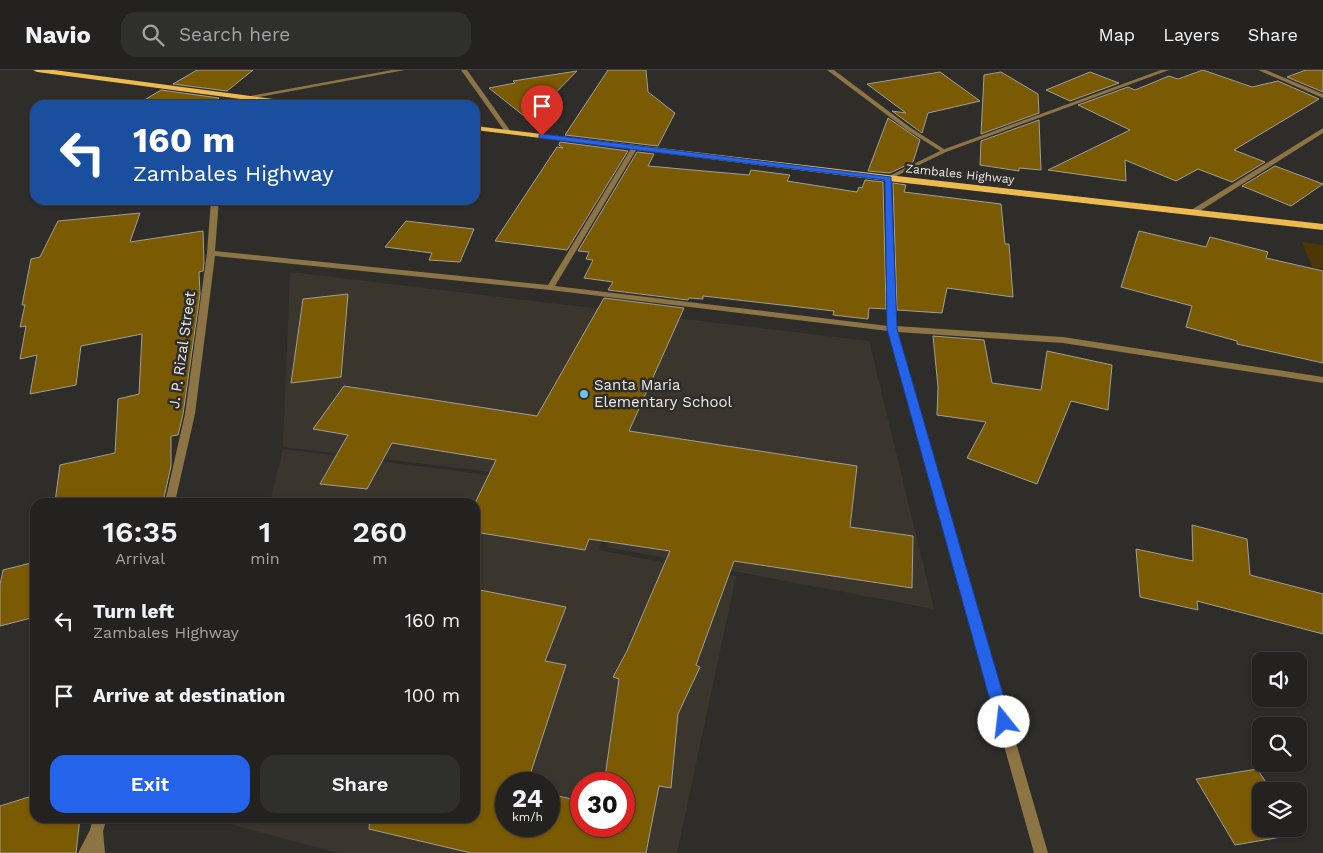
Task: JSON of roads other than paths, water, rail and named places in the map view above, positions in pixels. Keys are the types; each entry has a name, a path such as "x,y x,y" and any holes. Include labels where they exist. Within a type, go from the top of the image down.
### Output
{"main road":[{"path":"36,70 263,100"},
{"name":"Zambales Highway","path":"480,129 888,178 1323,227"}],"street":[{"path":"248,97 402,70"},
{"path":"464,70 508,132"},
{"path":"830,70 909,129 944,151"},
{"path":"1041,853 892,329 888,178 944,151 1166,70"},
{"path":"1261,70 1323,96"},
{"path":"1192,212 1323,130"},
{"path":"550,288 635,147"},
{"name":"J. P. Rizal Street","path":"171,498 190,414 211,253 215,205"},
{"path":"211,253 550,288 892,329 1062,340 1323,380"},
{"path":"85,853 99,823"},
{"path":"96,832 98,853"}],"place":[{"name":"Santa Maria Elementary School","path":"584,394"}]}
